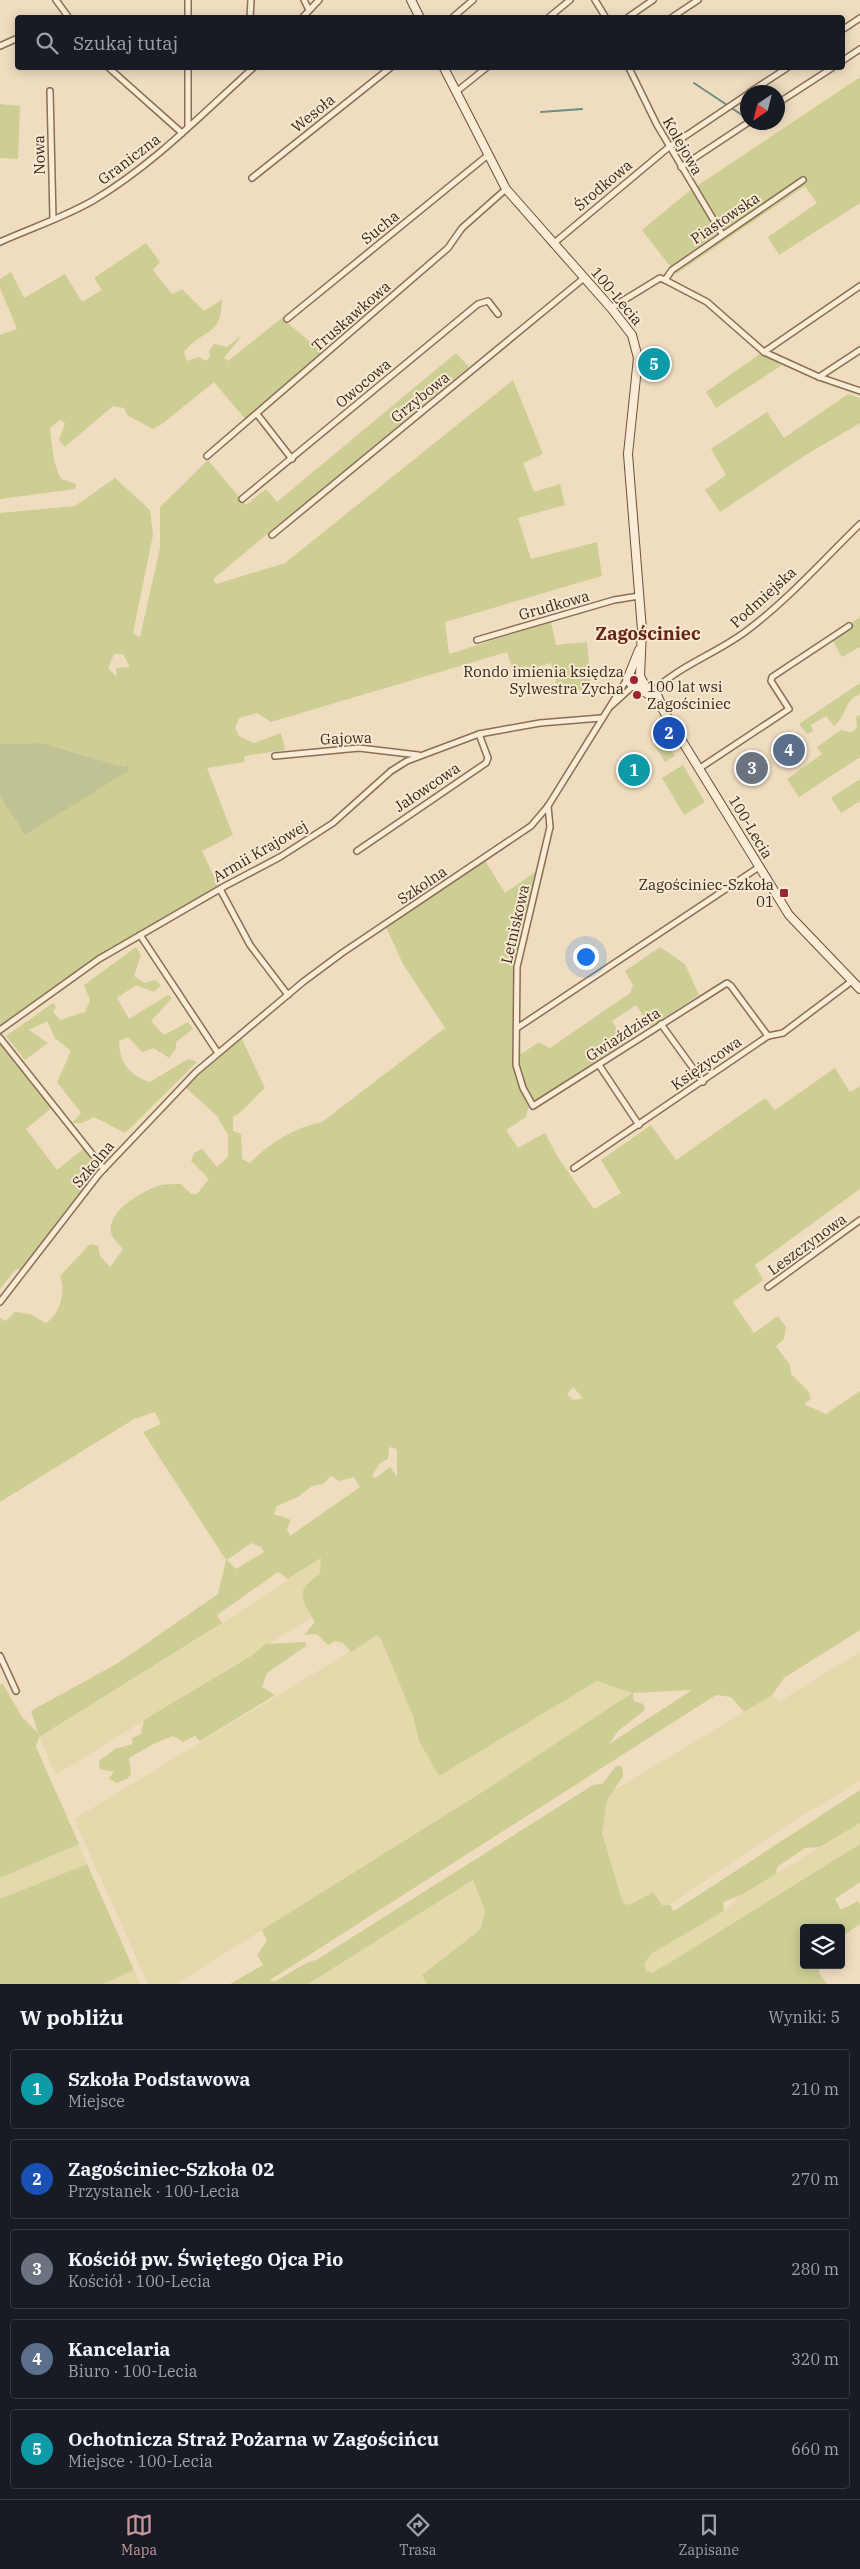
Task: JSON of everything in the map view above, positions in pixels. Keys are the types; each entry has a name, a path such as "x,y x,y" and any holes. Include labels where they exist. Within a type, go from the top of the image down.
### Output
{"street":[{"path":"56,0 66,15"},
{"path":"188,0 188,15"},
{"path":"250,15 252,0"},
{"path":"304,0 308,10"},
{"path":"304,15 319,0"},
{"path":"411,0 418,15"},
{"path":"456,15 473,0"},
{"path":"552,15 570,0"},
{"path":"595,0 604,15"},
{"path":"631,15 653,0"},
{"path":"676,15 698,0"},
{"path":"845,28 860,18"},
{"path":"0,46 15,39"},
{"path":"845,59 860,49"},
{"path":"111,70 182,133"},
{"path":"188,70 188,126"},
{"name":"Graniczna","path":"0,242 75,210 102,195 152,160 251,70"},
{"name":"Wesoła","path":"252,178 387,70"},
{"name":"100-Lecia","path":"445,70 506,189 628,328 637,352 628,454 641,643 637,682 651,693 665,713 798,927 860,989"},
{"path":"456,92 484,70"},
{"name":"Kolejowa","path":"630,70 669,147 722,234"},
{"name":"Środkowa","path":"761,85 784,70"},
{"path":"785,99 829,70"},
{"name":"Nowa","path":"50,91 53,219"},
{"name":"Środkowa","path":"553,244 669,147 740,99"},
{"path":"681,167 740,128"},
{"name":"Sucha","path":"287,319 488,156"},
{"name":"Piastowska","path":"611,308 660,278 666,280 672,270 803,180"},
{"name":"Truskawkowa","path":"207,456 448,248 462,228 506,189"},
{"name":"Grzybowa","path":"272,535 584,278"},
{"path":"666,280 707,302 764,352 818,377 860,391"},
{"path":"764,352 860,286"},
{"name":"Owocowa","path":"242,500 478,304 488,301 498,314"},
{"path":"818,377 860,350"},
{"path":"257,414 292,458"},
{"name":"Podmiejska","path":"651,693 668,678 722,647 755,625 860,524"},
{"name":"Grudkowa","path":"477,640 614,600 639,596"},
{"path":"700,768 789,709 771,681 772,677 849,626"},
{"name":"100-Lecia","path":"629,676 641,643"},
{"path":"636,673 637,682 629,684 629,676 636,673"},
{"name":"Szkolna","path":"0,1302 104,1168 183,1084 288,995 342,953 532,826 548,806 601,718 629,676"},
{"name":"Szkolna","path":"607,710 637,682"},
{"name":"Armii Krajowej","path":"0,1030 99,959 220,889 280,857 333,823 391,771 419,755 479,734 540,723 601,718"},
{"name":"Jałowcowa","path":"357,851 486,763 488,758 479,734"},
{"name":"Gajowa","path":"275,756 359,748 419,755"},
{"name":"Letniskowa","path":"533,1106 522,1088 516,1065 517,967 550,827 548,806"},
{"path":"517,1028 759,867"},
{"path":"220,889 250,945 288,995"},
{"path":"140,935 218,1053"},
{"name":"Księżycowa","path":"574,1168 768,1036 783,1033 852,981"},
{"name":"Gwiaździsta","path":"533,1106 727,983 768,1036"},
{"path":"661,1024 703,1082"},
{"path":"0,1038 104,1168"},
{"path":"599,1065 639,1125"},
{"name":"Leszczynowa","path":"768,1287 860,1220"},
{"path":"0,1656 16,1691"}],"shaded area":[{"path":"322,1558 320,1574 308,1581 302,1601 312,1617 56,1775 39,1737 202,1636"},
{"path":"377,1635 381,1639 413,1716 419,1741 439,1776 597,1681 633,1693 484,1791 176,1984 148,1984 74,1819"},
{"path":"860,1652 860,1781 792,1822 670,1905 662,1905 653,1892 628,1905 623,1903 602,1833 607,1801 614,1790 772,1695 780,1701"},
{"path":"860,1823 860,1844 672,1961 651,1973 646,1971 644,1964 651,1954 724,1911 741,1895"},
{"path":"79,1844 87,1864 0,1899 0,1878"},
{"path":"473,1880 485,1910 481,1929 422,1975 427,1984 308,1984"},
{"path":"134,1970 140,1984 103,1984"}],"green space":[{"path":"860,77 860,203 779,255 768,237 817,203 805,186 676,274 642,230 688,192 781,130 785,130 785,127"},
{"path":"0,104 20,106 18,159 0,158"},
{"path":"146,243 160,262 153,270 172,294 182,289 204,311 222,300 221,312 215,327 191,344 184,352 187,361 199,357 206,361 210,357 209,351 214,344 227,347 243,334 224,358 228,361 282,318 322,352 246,420 214,382 162,424 153,429 127,415 124,408 113,406 65,447 59,440 65,423 60,420 50,428 55,461 61,479 76,484 75,489 0,499 0,335 17,329 0,288 0,279 11,272 24,298 65,274 82,302 102,290 94,278"},
{"path":"456,353 469,367 213,579 216,584 285,563 513,380 543,454 523,463 534,492 560,484 565,505 518,518 531,559 597,542 602,576 445,622 449,654 551,622 556,645 587,642 591,688 559,694 551,663 514,673 507,652 271,722 257,713 239,718 235,728 239,736 254,743 281,733 285,750 244,756 245,762 207,768 233,835 202,851 220,889 99,959 0,1030 0,797 25,835 128,770 124,767 42,743 0,744 0,513 75,506 115,478 150,510 153,535 133,633 140,637 160,548 160,507 208,460 246,505 266,489 277,502","holes":["114,654 123,654 130,667 116,668 117,677 108,668"]},
{"path":"761,353 782,365 716,408 706,392"},
{"path":"848,394 860,398 860,423 804,456 720,512 705,490 726,475 711,449 767,412 784,438"},
{"path":"860,617 860,647 842,657 831,637"},
{"path":"860,683 860,694 851,700 834,726 826,716 811,725 813,731 807,734 799,724"},
{"path":"860,715 860,757 799,797 787,779 822,754 817,747 841,730 852,732 857,728 856,717"},
{"path":"664,738 675,756 665,762 654,744"},
{"path":"42,743 124,767 128,765 128,771 25,835 0,797 0,744"},
{"path":"683,765 705,802 684,815 662,778"},
{"path":"860,779 860,801 841,813 831,798"},
{"path":"484,859 505,893 541,868 517,967 517,1028 521,1054 539,1042 550,1048 630,993 633,985 625,971 660,947 685,964 699,995 651,1027 636,1005 612,1021 625,1042 529,1106 526,1117 506,1130 518,1148 545,1133 557,1156 594,1209 621,1193 601,1160 651,1125 676,1160 765,1098 775,1110 835,1068 850,1092 860,1086 860,1189 755,1265 763,1280 733,1302 754,1333 778,1316 786,1327 784,1339 776,1346 790,1365 791,1374 808,1391 811,1399 804,1404 826,1414 860,1391 860,1630 784,1678 772,1695 744,1712 731,1697 716,1695 270,1980 274,1982 308,1962 316,1960 593,1785 602,1784 616,1766 622,1766 623,1776 607,1801 602,1833 623,1903 629,1905 653,1892 662,1905 670,1905 674,1911 860,1790 860,1823 820,1847 805,1848 777,1867 776,1874 741,1895 723,1902 724,1911 651,1954 644,1964 646,1971 652,1973 860,1844 860,1882 835,1899 841,1910 858,1901 860,1905 860,1924 845,1934 845,1924 800,1924 800,1969 819,1969 819,1973 827,1984 427,1984 422,1975 481,1929 485,1910 473,1880 308,1984 230,1984 263,1965 257,1955 267,1941 262,1930 484,1791 632,1693 597,1681 439,1776 419,1741 413,1716 381,1639 377,1635 351,1652 343,1643 335,1641 328,1645 317,1634 304,1635 315,1622 306,1607 302,1596 303,1590 306,1585 320,1574 321,1558 288,1579 278,1572 217,1615 222,1623 39,1737 36,1747 79,1844 0,1878 0,1685 3,1684 22,1717 38,1733 31,1711 118,1663 218,1594 226,1560 143,1432 161,1424 155,1412 134,1419 0,1502 0,1318 6,1321 15,1312 30,1314 46,1323 51,1319 58,1308 62,1296 60,1276 90,1244 98,1246 100,1256 110,1267 123,1249 111,1233 111,1225 120,1209 136,1197 161,1185 171,1184 181,1184 191,1194 197,1194 209,1179 191,1161 194,1153 202,1149 217,1167 228,1157 228,1135 217,1116 183,1085 240,1035 265,1088 242,1111 233,1117 233,1131 241,1134 242,1159 250,1163 283,1137 301,1128 322,1122 445,1028 403,964 385,925","holes":["573,1387 583,1398 573,1400 567,1394","389,1447 397,1449 397,1477 390,1467 375,1478 372,1476 379,1464 388,1459","331,1476 339,1481 354,1477 360,1487 290,1536 287,1529 291,1520 274,1514 277,1506 298,1497 312,1486 323,1484","251,1543 261,1547 264,1552 236,1569 227,1560","692,1690 609,1744 618,1731 645,1710 643,1704 634,1701 633,1693"]},
{"path":"136,947 141,955 134,976 144,983 155,980 161,985 154,992 136,985 117,998 129,1019 168,995 172,998 151,1021 164,1035 188,1022 193,1029 176,1042 176,1049 169,1058 154,1048 142,1052 128,1037 119,1041 124,1062 131,1072 150,1082 188,1059 197,1062 125,1133 94,1117 82,1123 72,1123 81,1113 57,1082 71,1051 55,1038 47,1021 29,1030 48,1043 25,1060 6,1036 53,1003 56,1007 53,1012 60,1020 85,1012 90,1000 84,985"},
{"path":"0,1038 54,1106 26,1129 57,1170 87,1146 104,1169 24,1270 16,1269 0,1289"},
{"path":"305,1642 306,1646 267,1673 262,1687 275,1695 200,1741 195,1736 183,1742 173,1736 155,1743 129,1758 131,1774 127,1779 116,1783 109,1778 114,1772 100,1769 99,1761 115,1749 132,1744 132,1738 141,1734 144,1720 252,1655 266,1644"},
{"path":"87,1864 134,1970 103,1984 0,1984 0,1899"}],"waterway":[{"path":"694,83 740,114"},
{"path":"541,112 582,109"}],"place":[{"name":"Ochotnicza Straż Pożarna w Zagościńcu","path":"654,364"},
{"name":"Rondo imienia księdza Sylwestra Zycha","path":"634,680"},
{"name":"100 lat wsi Zagościniec","path":"637,695"},
{"name":"Zagościniec-Szkoła 02","path":"669,733"},
{"name":"Kancelaria","path":"789,750"},
{"name":"Kościół pw. Świętego Ojca Pio","path":"752,768"},
{"name":"Szkoła Podstawowa","path":"634,770"},
{"name":"Zagościniec-Szkoła 01","path":"784,893"}],"district":[{"name":"Zagościniec","path":"648,633"}]}
